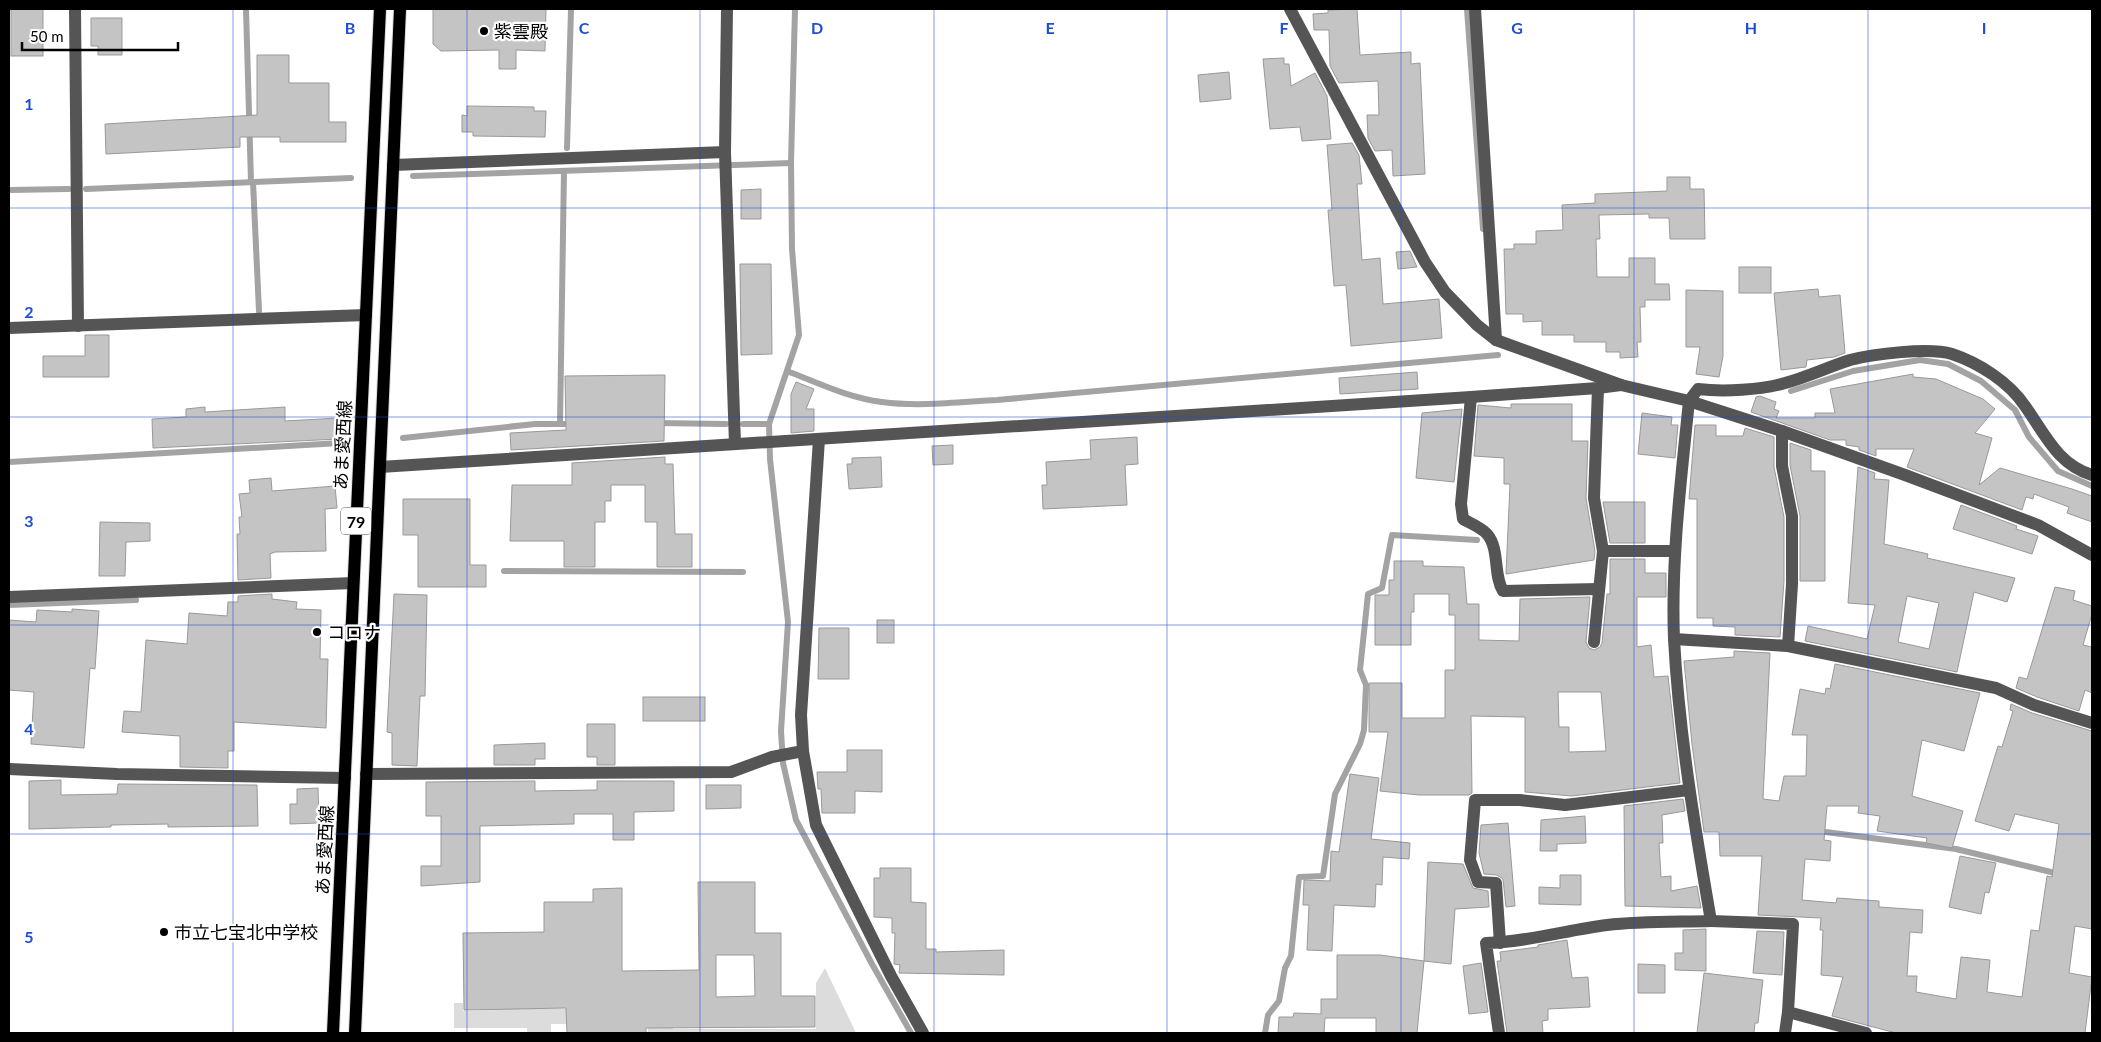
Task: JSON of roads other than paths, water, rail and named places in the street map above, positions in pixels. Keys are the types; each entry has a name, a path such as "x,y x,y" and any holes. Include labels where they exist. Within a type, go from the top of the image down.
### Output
{"main road":[{"name":"あま愛西線","path":"333,1033 380,9"},
{"name":"79","path":"355,1033 400,9"}],"street":[{"path":"75,9 78,326"},
{"path":"727,9 726,161 735,444"},
{"path":"1290,9 1425,262 1446,292 1477,325 1496,340 1621,385 1689,401 1782,431 2038,525 2092,555"},
{"path":"1475,9 1496,340"},
{"path":"394,164 726,161"},
{"path":"9,328 366,315"},
{"path":"1711,921 1689,790 1674,639 1675,551 1689,401 1698,390 1716,391 1784,384 1851,360 1906,352 1944,353 1984,369 2005,384 2024,404 2048,442 2065,461 2080,471 2092,475"},
{"path":"380,467 1471,397 1621,385"},
{"path":"1594,642 1603,551 1594,498 1598,388"},
{"path":"1471,397 1463,519 1487,534 1493,546 1500,585 1503,591 1599,589"},
{"path":"1782,431 1782,466 1792,516 1792,584 1788,646"},
{"path":"819,439 797,753 816,825 891,976 923,1033"},
{"path":"1603,551 1675,551"},
{"path":"9,597 353,583"},
{"path":"1674,639 1788,646 1996,688 2034,705 2092,723"},
{"path":"366,774 731,772 772,757 797,753"},
{"path":"9,769 117,774 344,778"},
{"path":"1500,943 1496,883 1478,882 1470,860 1475,800 1520,800 1566,805 1689,790"},
{"path":"1499,1033 1486,943 1500,943 1610,924 1711,921 1793,924 1785,1033"},
{"path":"1788,1012 1866,1033"}],"waterway":[{"path":"246,9 251,182"},
{"path":"567,148 571,9"},
{"path":"795,9 791,163 792,249 799,335 769,424 770,459 788,622 781,731 783,763 796,820 872,964 911,1033"},
{"path":"1467,9 1483,229"},
{"path":"413,176 791,163"},
{"path":"560,424 564,171"},
{"path":"86,189 351,178"},
{"path":"253,182 259,311"},
{"path":"9,190 69,189"},
{"path":"787,371 870,400 925,404 997,400 1498,355"},
{"path":"1791,391 1853,371 1920,360 1948,364 1981,381 2015,410 2029,437 2058,471 2092,486"},
{"path":"656,423 726,424"},
{"path":"403,438 535,424 574,424"},
{"path":"743,424 769,424"},
{"path":"9,462 340,443"},
{"path":"1265,1033 1268,1015 1279,1001 1285,968 1291,956 1299,877 1323,876 1335,794 1360,744 1364,730 1366,685 1360,670 1368,594 1382,588 1392,535 1477,540"},
{"path":"504,571 743,572"},
{"path":"9,605 136,600"},
{"path":"1818,831 1956,849 2059,874"}],"place":[{"name":"紫雲殿","path":"484,31"},
{"name":"コロナ","path":"317,632"},
{"name":"市立七宝北中学校","path":"164,932"}]}
